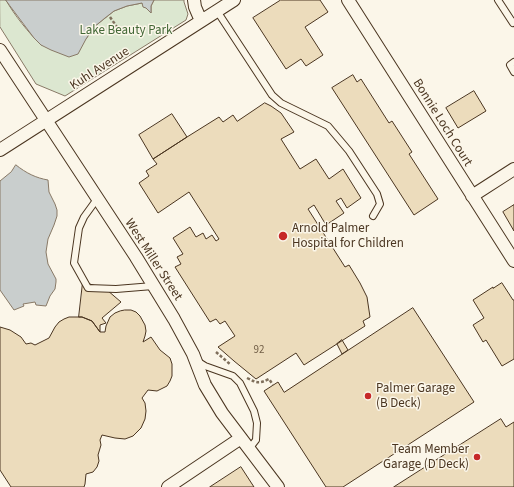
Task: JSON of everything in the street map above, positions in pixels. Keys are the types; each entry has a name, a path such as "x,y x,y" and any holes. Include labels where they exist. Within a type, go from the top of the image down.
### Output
{"street":[{"path":"194,0 195,8 201,21"},
{"name":"Kuhl Avenue","path":"0,150 234,0"},
{"name":"Bonnie Loch Court","path":"348,0 514,261"},
{"name":"West Miller Street","path":"0,50 174,319 218,407 278,487"},
{"path":"472,196 514,169"},
{"path":"171,486 241,438"}],"lane":[{"path":"498,0 514,22"},
{"path":"217,11 272,94 281,103 328,126 349,151 377,194 380,204 373,216"},
{"path":"514,62 510,65 514,72"},
{"path":"97,199 84,217 79,228 74,263 88,288 116,289 153,286"},
{"path":"195,359 205,366 233,376 240,383 254,411 257,423 256,440 249,449"}],"path":[{"path":"110,17 119,30"},
{"path":"244,376 255,382 269,379 273,385"}],"green space":[{"name":"Lake Beauty Park","path":"0,0 6,0 22,24 41,45 86,39 94,27 114,11 127,6 142,3 151,13 151,6 154,0 184,0 188,14 186,20 65,96 36,84 0,27"}],"shaded area":[{"path":"6,0 154,0 151,6 151,13 143,7 142,3 127,6 114,11 94,27 78,54 69,57 41,45 34,38"},
{"path":"16,165 31,175 48,180 49,192 57,210 57,216 48,239 46,252 48,264 56,279 55,289 46,306 36,305 35,302 23,304 24,306 14,310 0,290 0,181 11,172"}],"building":[{"path":"281,0 320,0 328,12 305,27 323,55 306,66 301,59 286,69 253,18"},
{"path":"353,75 357,82 361,79 389,123 392,121 412,152 409,154 438,199 414,215 332,88"},
{"path":"474,91 486,111 458,128 446,108"},
{"path":"265,103 281,113 294,132 281,139 300,169 316,159 329,179 343,169 361,198 347,208 341,198 336,201 344,213 326,225 314,205 308,209 345,267 349,265 360,283 367,297 370,317 363,321 365,326 304,365 296,353 256,379 218,347 235,336 225,321 220,324 216,319 210,322 175,267 181,264 177,257 183,254 173,238 190,227 196,237 203,233 206,239 212,235 216,241 219,239 189,192 158,213 139,183 149,176 146,171 157,164 153,159 187,137 219,117 223,122 233,115 237,121"},
{"path":"172,114 187,137 153,159 139,135"},
{"path":"514,205 514,231 503,212"},
{"path":"83,282 107,290 121,302 102,318 106,323 100,325 100,332 92,321 79,317"},
{"path":"502,283 514,300 514,359 502,366 486,340 483,342 473,325 484,318 473,300"},
{"name":"Palmer Garage (B Deck)","path":"413,308 474,402 343,487 326,487 264,391 278,382 284,392"},
{"path":"125,310 136,312 140,316 145,325 146,331 143,342 151,337 160,350 170,358 172,364 172,376 167,386 157,391 148,390 142,398 145,403 146,411 145,419 141,428 133,436 125,439 102,435 100,440 101,445 97,467 93,472 86,474 84,487 11,487 0,470 0,327 10,330 21,337 26,344 31,343 35,345 49,338 59,322 69,317 82,317 92,321 100,332 105,332 110,317 115,313"},
{"path":"342,340 348,350 342,354 337,344"},
{"name":"Team Member Garage (D Deck)","path":"501,419 506,427 514,422 514,487 394,487"},
{"path":"241,467 254,487 210,487"}],"place":[{"name":"Arnold Palmer Hospital for Children","path":"283,236"},
{"name":"Palmer Garage (B Deck)","path":"368,396"},
{"name":"Team Member Garage (D Deck)","path":"477,457"}]}
